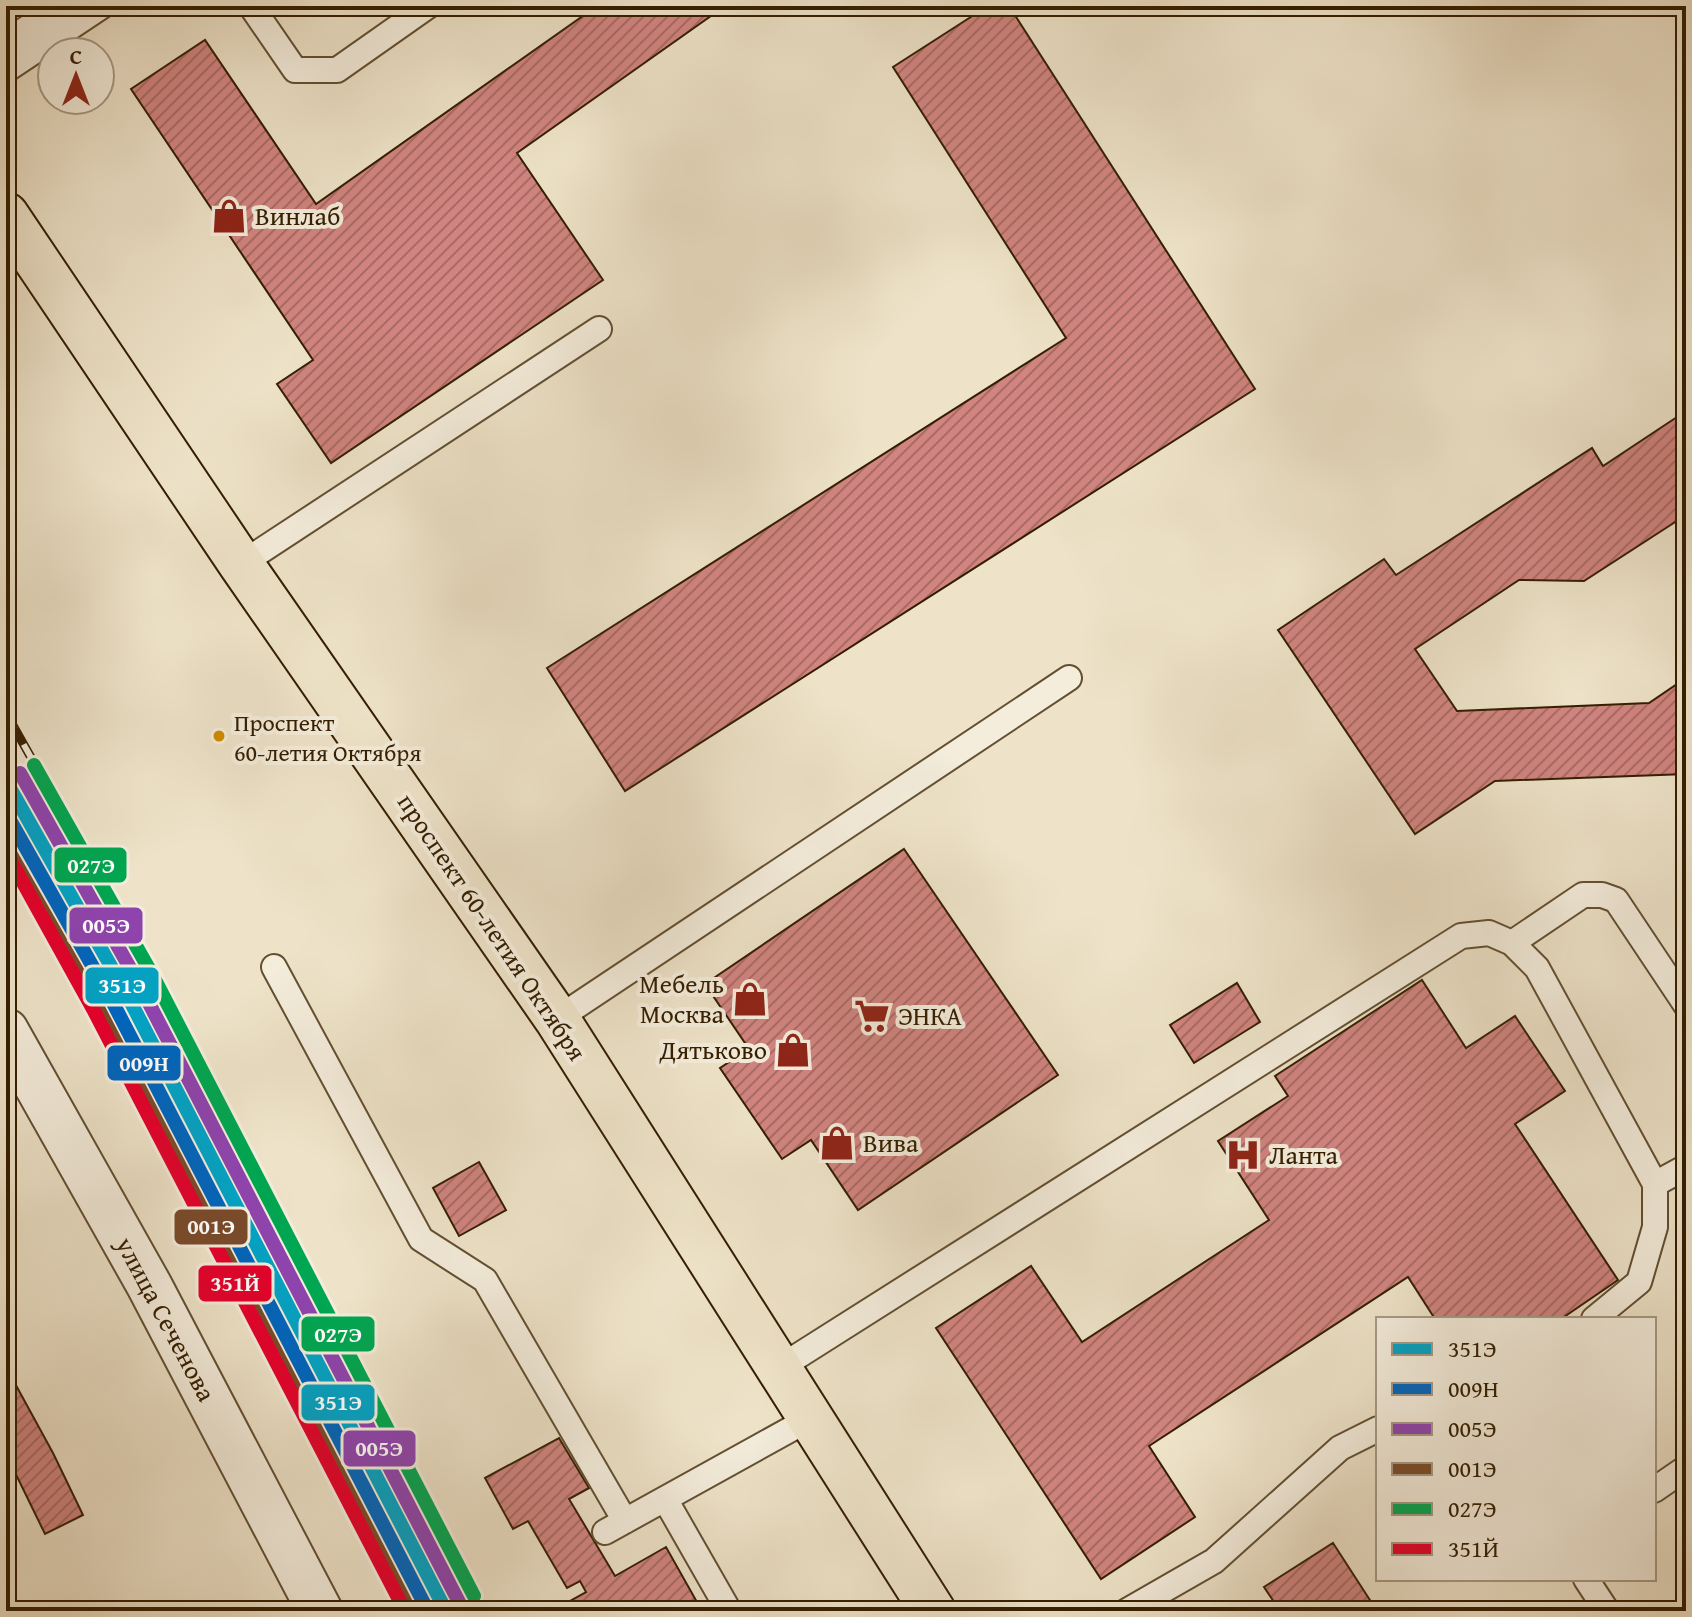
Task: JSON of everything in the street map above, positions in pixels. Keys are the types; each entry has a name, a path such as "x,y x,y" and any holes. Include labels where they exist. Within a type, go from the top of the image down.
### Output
{"highway":[{"name":"проспект 60-летия Октября","path":"6,215 241,564 557,1019 933,1611"}],"street":[{"name":"улица Сеченова","path":"6,1031 149,1285 320,1611"}],"lane":[{"path":"6,42 61,6"},
{"path":"6,70 102,6"},
{"path":"251,6 295,70 337,70 428,6"},
{"path":"241,564 599,329"},
{"path":"557,1019 1069,678"},
{"path":"1512,943 1583,895 1602,895 1616,900 1686,1005"},
{"path":"779,1368 1461,936 1489,933 1512,943 1546,981 1655,1184 1655,1227 1639,1282 1596,1317"},
{"path":"274,967 421,1239 485,1280 615,1526 811,1418"},
{"path":"1655,1184 1686,1167"},
{"path":"1127,1611 1214,1561 1340,1448 1376,1430"},
{"path":"1656,1489 1686,1468"},
{"path":"665,1499 729,1611"},
{"path":"1587,1581 1607,1611"}],"building":[{"path":"597,6 725,6 517,153 603,280 331,463 277,384 313,360 131,89 205,40 316,204"},
{"path":"988,6 1009,6 1255,389 625,791 547,668 1066,338 893,67"},
{"path":"1686,411 1686,515 1584,581 1519,580 1415,649 1457,711 1649,703 1686,678 1686,774 1495,781 1415,834 1278,630 1384,559 1396,575 1592,448 1603,466"},
{"name":"ЭНКА","path":"904,849 1058,1075 858,1210 811,1140 782,1159 720,1068 749,1049 705,984"},
{"path":"1422,980 1466,1048 1515,1016 1565,1091 1515,1124 1618,1280 1564,1317 1434,1317 1408,1277 1149,1446 1195,1517 1101,1579 936,1328 1031,1266 1082,1342 1269,1220 1218,1141 1288,1096 1275,1076"},
{"path":"1237,983 1260,1022 1194,1063 1170,1025"},
{"path":"479,1162 506,1210 459,1236 433,1188"},
{"path":"6,1367 83,1515 45,1534 6,1454"},
{"path":"559,1438 589,1488 569,1499 615,1576 666,1547 702,1611 552,1611 586,1592 580,1581 567,1588 528,1521 513,1529 485,1478"},
{"path":"1333,1543 1377,1611 1280,1611 1264,1587"}],"railway":[{"path":"6,713 152,973 482,1611"}],"transit line":[{"name":"027Э","path":"34,765 153,976 474,1596"},
{"name":"005Э","path":"20,773 139,984 460,1604"},
{"name":"351Э","path":"6,781 125,991 446,1611"},
{"name":"009Н","path":"6,813 111,999 428,1611"},
{"name":"001Э","path":"6,846 97,1006 410,1611"},
{"name":"351Й","path":"6,852 93,1009 405,1611"}],"place":[{"name":"Винлаб","path":"229,216"},
{"name":"Проспект 60-летия Октября","path":"219,736"},
{"name":"Мебель Москва","path":"750,999"},
{"name":"ЭНКА","path":"872,1016"},
{"name":"Дятьково","path":"793,1050"},
{"name":"Вива","path":"837,1143"},
{"name":"Ланта","path":"1243,1155"}]}
